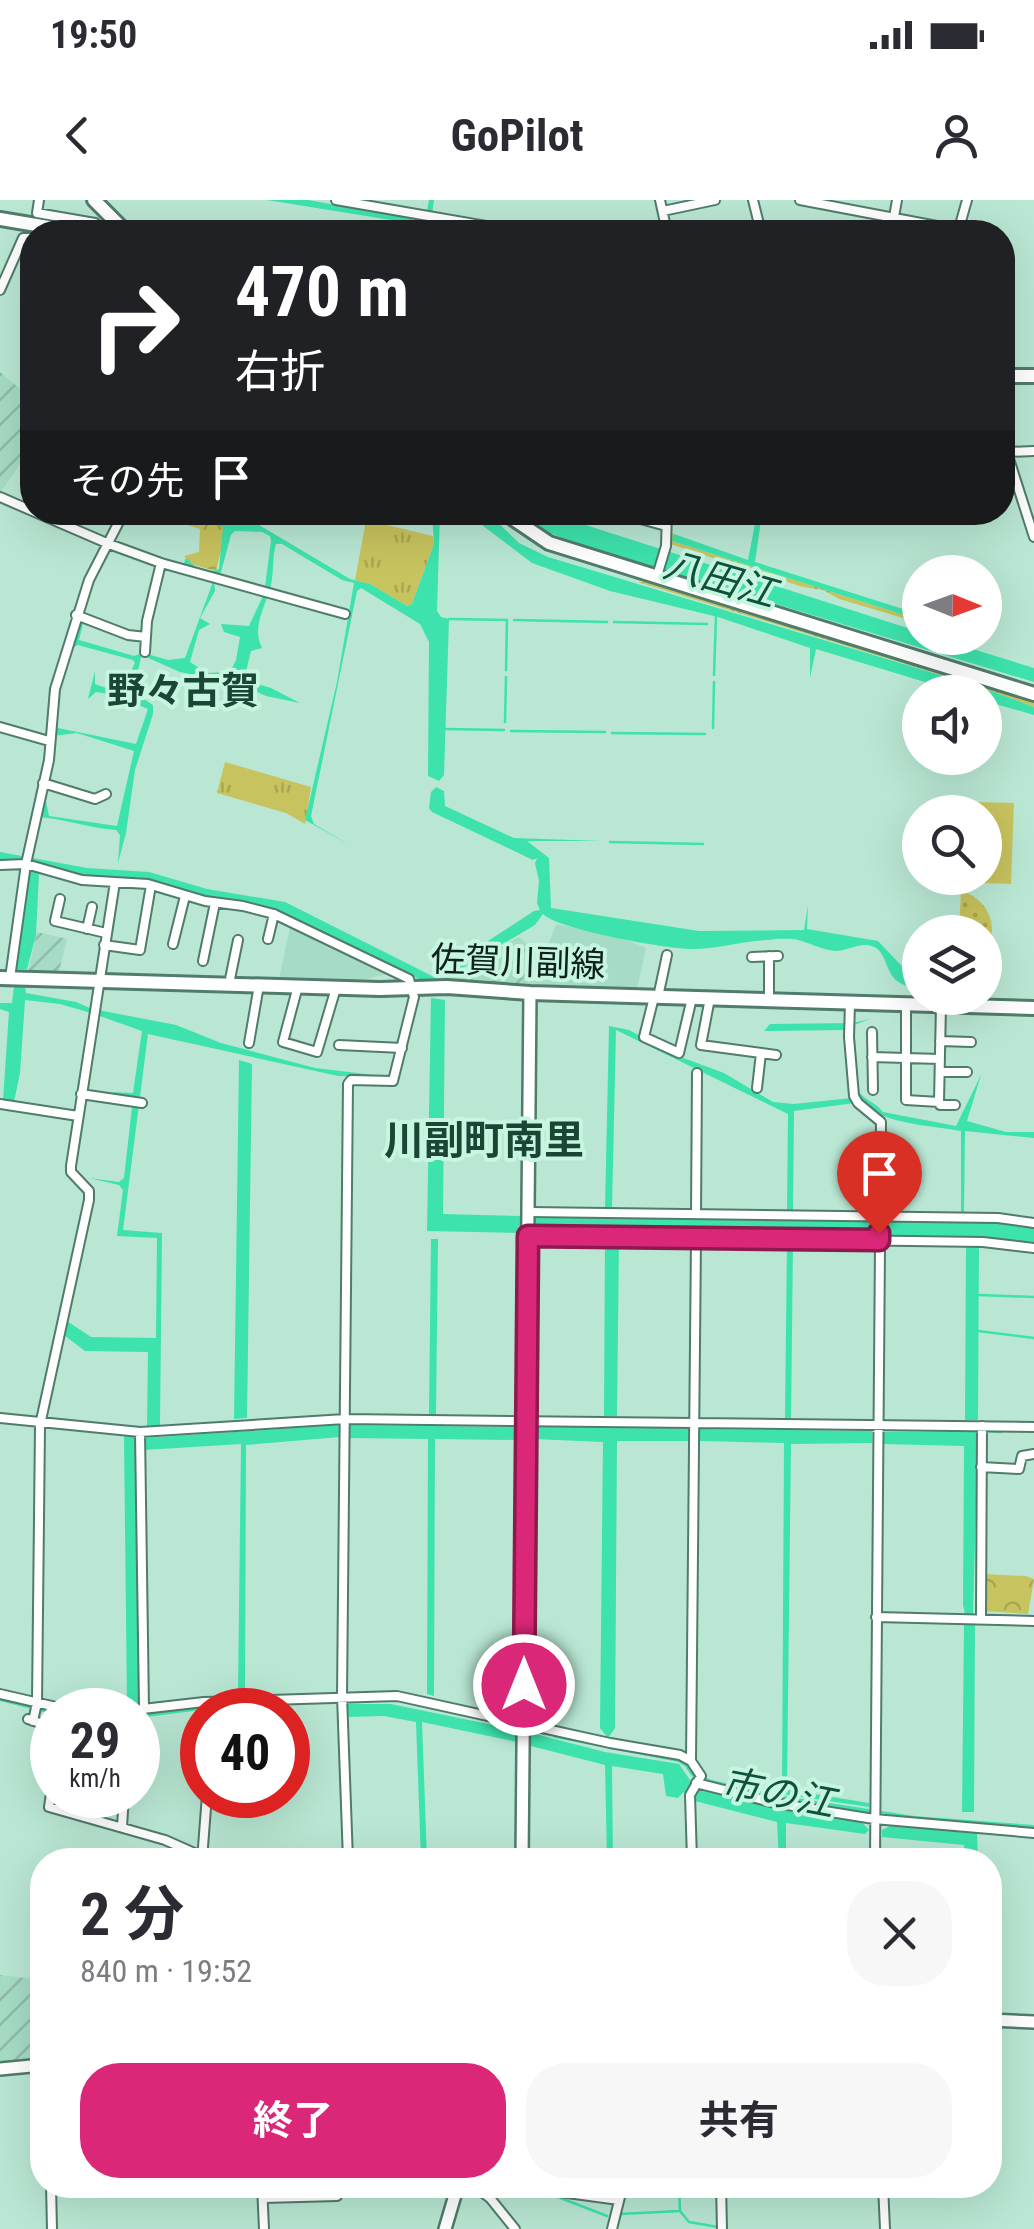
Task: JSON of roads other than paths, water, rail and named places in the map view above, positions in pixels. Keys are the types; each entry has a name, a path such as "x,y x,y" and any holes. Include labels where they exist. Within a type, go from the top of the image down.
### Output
{"main road":[{"path":"94,200 114,220"},
{"path":"523,525 550,543 1034,694"},
{"name":"佐賀川副線","path":"5,978 902,1004"},
{"name":"佐賀川副線","path":"1002,1007 1034,1008"}],"street":[{"path":"39,200 37,213 78,220"},
{"path":"336,200 451,220"},
{"path":"660,200 665,220"},
{"path":"663,210 715,200"},
{"path":"800,200 904,220"},
{"path":"894,218 897,200"},
{"path":"0,290 20,245"},
{"path":"1015,477 1034,536"},
{"path":"64,525 161,562 345,614"},
{"path":"5,978 49,760 55,689 76,615 118,525"},
{"path":"657,576 666,546 666,526 662,525"},
{"path":"145,652 161,562"},
{"path":"76,615 146,637"},
{"path":"0,727 49,741"},
{"path":"42,783 95,799 106,794"},
{"path":"0,864 26,861 82,880 116,882 126,877 185,896 274,914 410,979 414,988 402,1048 390,1083 351,1080 348,1084 342,1699 348,1848"},
{"path":"38,1688 40,1424 89,1200 86,1187 72,1172 98,980 116,882"},
{"path":"104,945 140,950 151,885"},
{"path":"173,944 185,896"},
{"path":"60,899 56,922 106,933"},
{"path":"203,961 215,903"},
{"path":"87,928 92,907"},
{"path":"268,940 274,914"},
{"path":"229,984 238,940"},
{"path":"666,955 644,1037 679,1052 692,998"},
{"path":"752,957 773,956 769,1000"},
{"path":"248,1043 259,985"},
{"path":"298,986 283,1042 317,1052 336,988"},
{"path":"522,1848 530,993"},
{"path":"710,998 701,1046 776,1055"},
{"path":"850,1002 854,1096 881,1122 875,1848"},
{"path":"906,1015 906,1100 955,1105"},
{"path":"939,1102 941,1015"},
{"path":"872,1032 873,1090"},
{"path":"940,1041 971,1042"},
{"path":"339,1045 402,1048"},
{"path":"757,1088 761,1053"},
{"path":"872,1057 940,1059"},
{"path":"696,1214 697,1072"},
{"path":"940,1072 967,1072"},
{"path":"81,1094 137,1102"},
{"path":"0,1104 78,1116"},
{"path":"528,1224 696,1214 879,1228 1034,1248"},
{"path":"528,1224 696,1238 998,1218 1034,1223"},
{"path":"696,1238 691,1761 699,1779 776,1802 1034,1833"},
{"path":"0,1418 140,1432 345,1419 1034,1427"},
{"path":"980,1618 982,1426"},
{"path":"140,1432 144,1688"},
{"path":"982,1468 1018,1470 1022,1456 1034,1454"},
{"path":"876,1617 1034,1622"},
{"path":"0,1694 30,1701"},
{"path":"310,1701 397,1696 680,1755 691,1761"},
{"path":"692,1848 690,1793 699,1779"},
{"path":"89,1818 181,1848"},
{"path":"122,1827 123,1818"},
{"path":"202,1848 205,1818"},
{"path":"1002,2021 1034,2022"},
{"path":"0,2069 30,2066"},
{"path":"51,2198 52,2229"},
{"path":"263,2198 264,2229"},
{"path":"445,2229 454,2198"},
{"path":"490,2198 515,2229"},
{"path":"608,2198 618,2200 612,2229"},
{"path":"721,2198 722,2229"},
{"path":"883,2198 884,2229"}],"water":[{"path":"267,200 308,200 419,220 391,220"},
{"path":"429,200 434,200 431,220 425,220"},
{"path":"218,525 259,525 350,579 370,584 407,606 412,604 434,544 433,525 440,525 437,611 449,619 444,775 439,781 428,776 429,642 420,624 361,588 357,591 311,816 314,824 350,845 305,820 337,682 354,583 276,544 271,585 259,624 262,648 251,651 244,680 300,703 180,672 146,657 147,654 168,660 185,658 214,579 215,591 200,618 210,624 199,630 190,662 207,673 230,672 240,637 224,632 221,624 249,626 264,594 271,541 262,532 235,531 217,576 184,564 188,559 202,569 219,569 223,527"},
{"path":"482,525 500,525 519,543 548,557 940,675 902,675 816,649 810,678 810,648 718,617 610,591 532,563"},
{"name":"八田江","path":"533,525 586,525 902,626 902,642 578,544"},
{"path":"755,525 760,525 755,562 902,609 902,614 672,541 674,534 748,560"},
{"path":"80,619 84,620 79,640 134,656 142,653 133,692 153,705 135,770 118,863 120,835 116,830 38,817 44,791 49,816 117,826 134,751 77,733 52,736 53,727 136,744 148,709 96,692 88,699 95,671 95,684 120,693 135,663 78,645 70,649"},
{"path":"945,655 992,655 1034,668 1034,682"},
{"path":"1002,695 1034,707 1034,715 1002,706"},
{"path":"436,787 444,791 445,806 514,838 602,841 527,841 549,858 551,908 699,931 804,930 808,905 807,929 878,941 902,966 902,984 895,980 880,952 872,946 835,951 783,939 678,948 589,932 543,914 535,925 446,978 444,974 465,957 540,910 539,881 537,858 533,860 432,812 431,792"},
{"path":"0,852 87,868 149,872 207,889 285,902 440,980 423,981 282,913 129,877 86,876 24,860 0,861"},
{"path":"30,869 39,874 36,935 27,969 14,969"},
{"path":"14,986 25,986 26,993 76,1002 92,1009 91,1013 25,1000 14,1102 3,1100 9,1012 0,1009 0,1003 12,1003"},
{"path":"431,998 445,1000 443,1214 522,1216 521,1233 427,1231"},
{"path":"98,1010 176,1025 221,1043 315,1068 391,1077 338,1076 148,1034 123,1230 162,1233 160,1425 147,1426 148,1352 85,1351 64,1335 67,1321 91,1337 156,1338 157,1238 117,1236 123,1190 119,1185 89,1178 119,1182 124,1178 133,1098 112,1092 133,1093 142,1031 97,1015"},
{"path":"870,1019 854,1025 858,1090 883,1112 956,1126 981,1075 967,1121 1006,1132 1034,1132 1034,1138 965,1131 964,1212 961,1131 889,1118 865,1105 857,1095 852,1036 846,1030 764,1031 770,1024 853,1023"},
{"path":"609,1026 629,1030 678,1056 724,1073 773,1102 794,1104 852,1098 855,1103 794,1111 793,1210 787,1210 788,1114 616,1030 612,1208 605,1208"},
{"path":"239,1060 252,1064 247,1418 234,1419"},
{"path":"536,1216 874,1220 874,1237 536,1233"},
{"path":"884,1220 996,1222 1034,1228 1034,1244 984,1237 884,1237"},
{"path":"431,1239 438,1239 436,1415 429,1415"},
{"path":"605,1241 619,1241 617,1416 604,1416"},
{"path":"787,1243 793,1243 791,1419 785,1419"},
{"path":"966,1245 979,1245 978,1420 965,1420"},
{"path":"340,1425 340,1437 246,1445 245,1688 238,1688 241,1444 144,1450 145,1438"},
{"path":"349,1425 520,1427 519,1440 435,1439 434,1696 427,1694 428,1439 349,1438"},
{"path":"534,1427 690,1428 689,1441 617,1441 615,1728 608,1738 600,1728 603,1442 534,1439"},
{"path":"699,1429 872,1431 872,1443 791,1444 787,1787 869,1803 869,1807 782,1794 784,1443 699,1441"},
{"path":"883,1432 978,1432 973,1614 965,1614 963,1605 964,1446 883,1444"},
{"path":"124,1436 136,1437 140,1688 127,1688"},
{"path":"964,1624 975,1624 974,1812 962,1812"},
{"path":"347,1704 391,1704 517,1730 517,1742 422,1722 427,1848 421,1848 416,1722 384,1716 347,1717"},
{"path":"531,1733 605,1752 679,1764 692,1783 678,1798 666,1796 663,1774 612,1766 613,1848 607,1848 605,1765 531,1746"},
{"path":"697,1789 860,1820 869,1830 865,1834 786,1823 786,1848 778,1848 777,1822 695,1801"},
{"path":"890,1826 977,1832 978,1848 882,1837 882,1830"}],"waterway":[{"name":"八田江","path":"714,675 716,616"},
{"path":"449,619 507,620 506,670"},
{"path":"514,620 607,622"},
{"path":"614,622 707,624"},
{"path":"505,722 506,677"},
{"path":"713,728 714,682"},
{"path":"445,729 504,730"},
{"path":"511,731 605,732"},
{"path":"612,733 705,734"},
{"path":"610,842 703,844"},
{"path":"979,1295 1034,1297"},
{"path":"978,1331 1034,1338"},
{"path":"987,1431 1001,1432"},
{"name":"市の江","path":"0,1698 30,1706"},
{"name":"市の江","path":"160,1712 180,1710"},
{"name":"市の江","path":"556,1735 679,1759 696,1777 711,1783 783,1799 914,1819 1034,1828"},
{"path":"684,1791 695,1795"},
{"path":"561,2198 607,2216"},
{"path":"680,2198 680,2211 689,2222 718,2227"},
{"path":"620,2214 679,2211"}],"district":[{"name":"野々古賀","path":"183,691"},
{"name":"川副町南里","path":"484,1140"}]}
